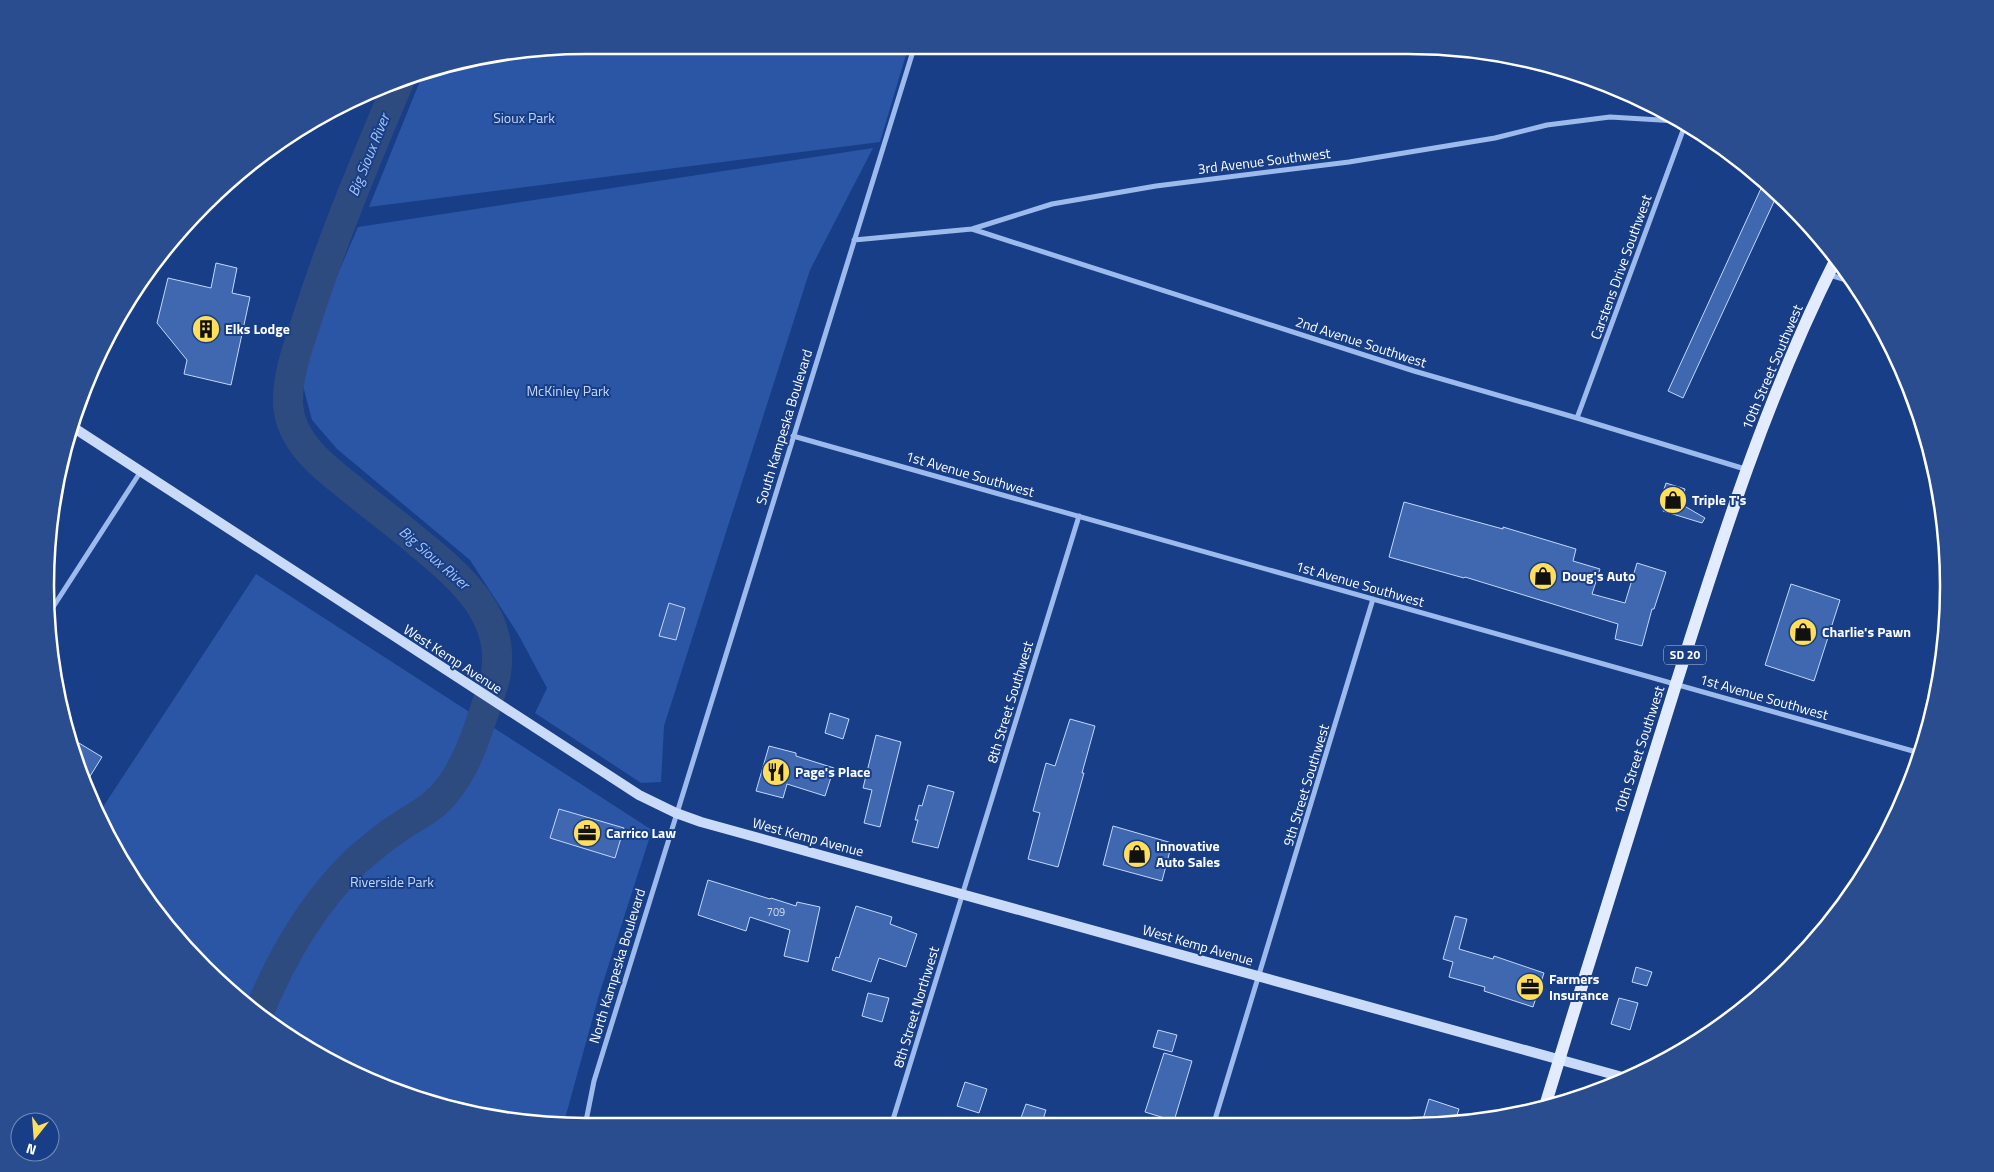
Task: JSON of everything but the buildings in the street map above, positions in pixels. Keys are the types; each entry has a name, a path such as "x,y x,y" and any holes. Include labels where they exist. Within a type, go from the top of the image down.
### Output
{"main road":[{"name":"10th Street Southwest","path":"1559,1060 1724,531 1746,469 1798,340 1833,265"},
{"name":"West Kemp Avenue","path":"77,430 537,730 639,795 676,813 701,822 1617,1076"},
{"name":"SD 20","path":"1547,1100 1559,1060"}],"street":[{"name":"South Kampeska Boulevard","path":"676,813 912,54"},
{"name":"3rd Avenue Southwest","path":"854,240 972,229 1052,204 1156,186 1349,162 1495,138 1547,125 1610,117 1665,120"},
{"name":"Carstens Drive Southwest","path":"1577,418 1683,130"},
{"name":"2nd Avenue Southwest","path":"972,229 1414,371 1746,469"},
{"path":"1828,275 1843,279"},
{"name":"1st Avenue Southwest","path":"793,436 1914,751"},
{"path":"55,605 141,471"},
{"name":"8th Street Southwest","path":"962,894 1079,516"},
{"name":"9th Street Southwest","path":"1216,1118 1373,599"},
{"name":"North Kampeska Boulevard","path":"586,1118 594,1081 676,813"},
{"name":"8th Street Northwest","path":"893,1118 962,894"}],"green space":[{"name":"Sioux Park","path":"906,54 880,142 369,207 420,80 448,72 517,58 551,55"},
{"name":"McKinley Park","path":"873,148 810,270 664,726 661,782 641,783 535,713 547,688 518,634 470,560 337,449 312,420 302,382 302,357 358,227"},
{"name":"Riverside Park","path":"256,574 652,830 599,995 565,1117 517,1114 482,1108 415,1090 382,1078 351,1063 290,1029 235,986 186,937 143,882 103,808"}],"waterway":[{"name":"Big Sioux River","path":"261,1007 288,951 312,913 340,878 356,861 383,838 434,804 452,783 472,746 496,673 497,652 494,633 487,616 477,600 450,570 321,464 302,443 290,418 288,404 289,382 301,337 340,226 396,89"}],"place":[{"name":"Elks Lodge","path":"206,329"},
{"name":"Triple T's","path":"1673,500"},
{"name":"Doug's Auto","path":"1543,576"},
{"name":"Charlie's Pawn","path":"1803,632"},
{"name":"Page's Place","path":"776,772"},
{"name":"Carrico Law","path":"587,833"},
{"name":"Innovative Auto Sales","path":"1137,854"},
{"name":"Farmers Insurance","path":"1530,987"}]}
